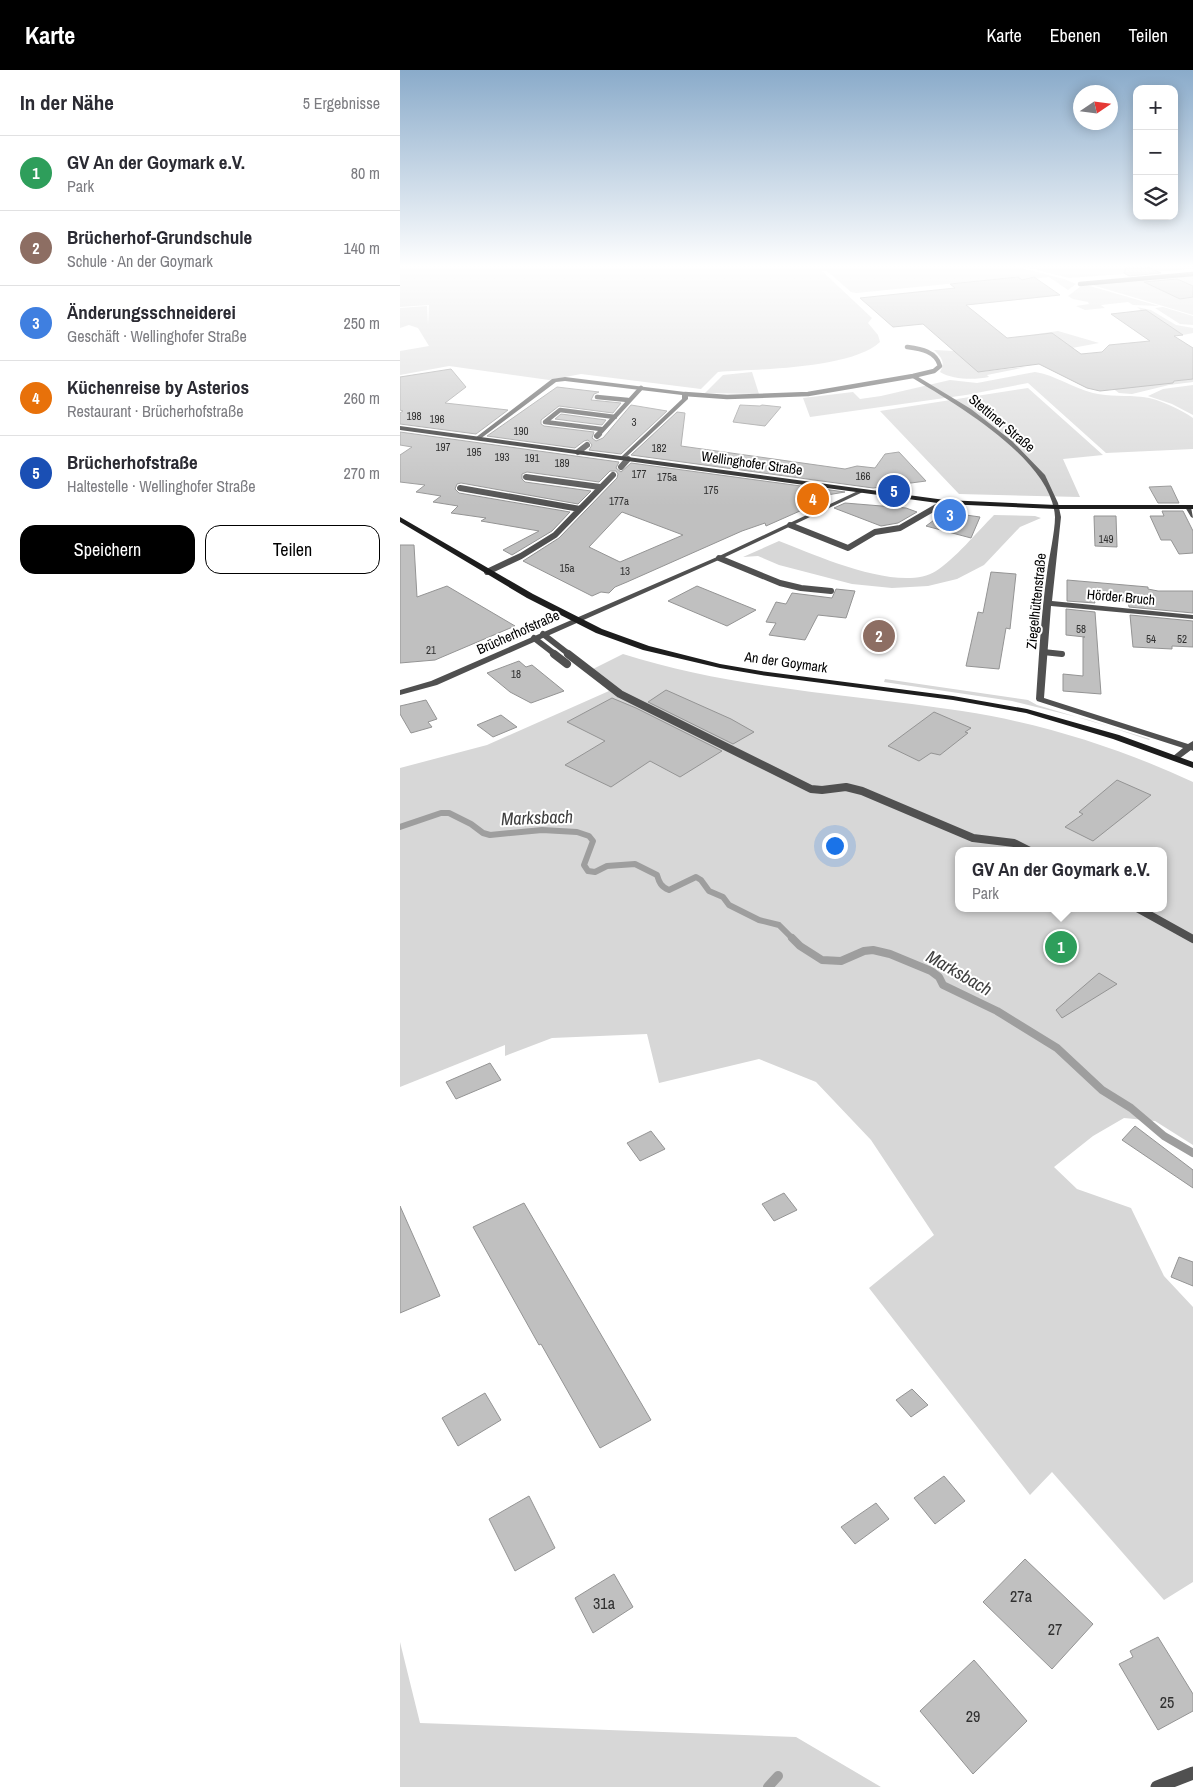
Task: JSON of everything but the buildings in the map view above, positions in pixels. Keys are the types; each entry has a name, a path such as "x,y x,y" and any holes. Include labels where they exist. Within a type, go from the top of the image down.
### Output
{"street":[{"name":"Stettiner Straße","path":"913,376 969,410 1010,442 1042,475 1056,507"},
{"path":"478,438 554,380 565,379 685,394 686,399 626,459"},
{"name":"Wellinghofer Straße","path":"400,428 945,502 1056,507 1191,507"},
{"name":"Brücherhofstraße","path":"400,693 434,683 719,558 862,491"},
{"name":"Ziegelhüttenstraße","path":"1056,507 1058,517 1043,652 1040,699 1192,746"},
{"path":"1191,507 1193,516"},
{"name":"An der Goymark","path":"400,519 487,572 577,620 646,648 720,666 761,673 953,698 1027,711 1116,737 1176,757 1193,765"},
{"name":"Hörder Bruch","path":"1048,603 1193,617"},
{"path":"1176,757 1192,746"}],"lane":[{"path":"685,394 727,397 808,394 934,372 940,366 939,360 932,353 908,347"},
{"path":"597,436 601,429 628,404 628,400 641,388"},
{"path":"597,397 628,400"},
{"path":"601,429 545,422 560,410 614,416"},
{"path":"578,452 587,444"},
{"path":"621,467 626,459"},
{"path":"487,572 543,544 555,535 613,474"},
{"path":"526,477 600,487"},
{"path":"460,488 503,498 580,509"},
{"path":"790,525 848,548 875,532 900,528 945,502"},
{"path":"719,558 780,583 801,588 831,591"},
{"path":"543,634 620,694 811,789 846,788 862,791 973,838 1014,843 1022,847"},
{"path":"534,638 566,664"},
{"path":"1043,652 1062,654"},
{"path":"1144,912 1193,939"},
{"path":"1157,1787 1193,1773"}],"shaded area":[{"path":"428,346 874,346 848,358 827,363 718,372 701,389 581,374 549,380 449,366 400,375 400,351"},
{"path":"934,350 954,351 978,372 1026,367 987,375 989,377 983,378 958,378 940,372 943,365 942,360"},
{"path":"752,372 759,394 705,393 723,375"},
{"path":"1035,372 1093,393 1149,398 1176,408 1193,418 1193,449 1106,453 1028,383 966,395 810,417 803,398 853,392 860,399 950,380 977,383"},
{"path":"1193,379 1193,382 1169,385 1132,394 1119,393 1104,382 1173,383 1174,381"},
{"path":"1193,385 1193,415 1172,404 1148,396 1163,389"},
{"path":"1028,388 1103,455 1063,459 1080,497 959,494 880,411"},
{"path":"994,515 1035,516 1041,518 1020,527 984,565 957,579 928,586 892,588 852,584 779,565 758,556 743,557 779,541 858,570 901,578 920,577 943,566"},
{"path":"623,654 664,666 749,683 962,711 1021,722 1109,748 1193,782 1193,1145 1155,1121 1124,1118 1093,1136 1054,1167 1077,1189 1131,1208 1164,1276 1193,1307 1193,1582 1164,1600 1052,1472 1030,1495 869,1288 934,1235 871,1140 816,1082 759,1059 659,1083 647,1034 552,1038 505,1056 505,1045 400,1087 400,768 487,745 609,691 587,672"},
{"path":"885,679 1028,700 1037,705 1077,717 1012,701 884,682"},
{"path":"1109,727 1150,739 1149,740"},
{"path":"400,1642 420,1723 796,1737 881,1787 400,1787"}],"waterway":[{"name":"Marksbach","path":"400,827 441,813 449,813 471,824 483,833 490,835 542,830 577,832 589,836 593,841 584,865 588,871 595,872 607,866 635,864 657,875 661,884 669,890 696,877 701,880 709,891 723,897 729,905 759,920 779,925 800,946 822,960 841,961 864,951 873,950 890,954 931,971 939,977 943,985 997,1011 1057,1048 1102,1090 1131,1108 1164,1136 1193,1153"},
{"path":"768,1787 778,1776"}],"place":[{"name":"Brücherhofstraße","path":"894,491"},
{"name":"Küchenreise by Asterios","path":"813,499"},
{"name":"Änderungsschneiderei","path":"950,515"},
{"name":"Brücherhof-Grundschule","path":"879,636"},
{"name":"GV An der Goymark e.V.","path":"1061,947"}]}
